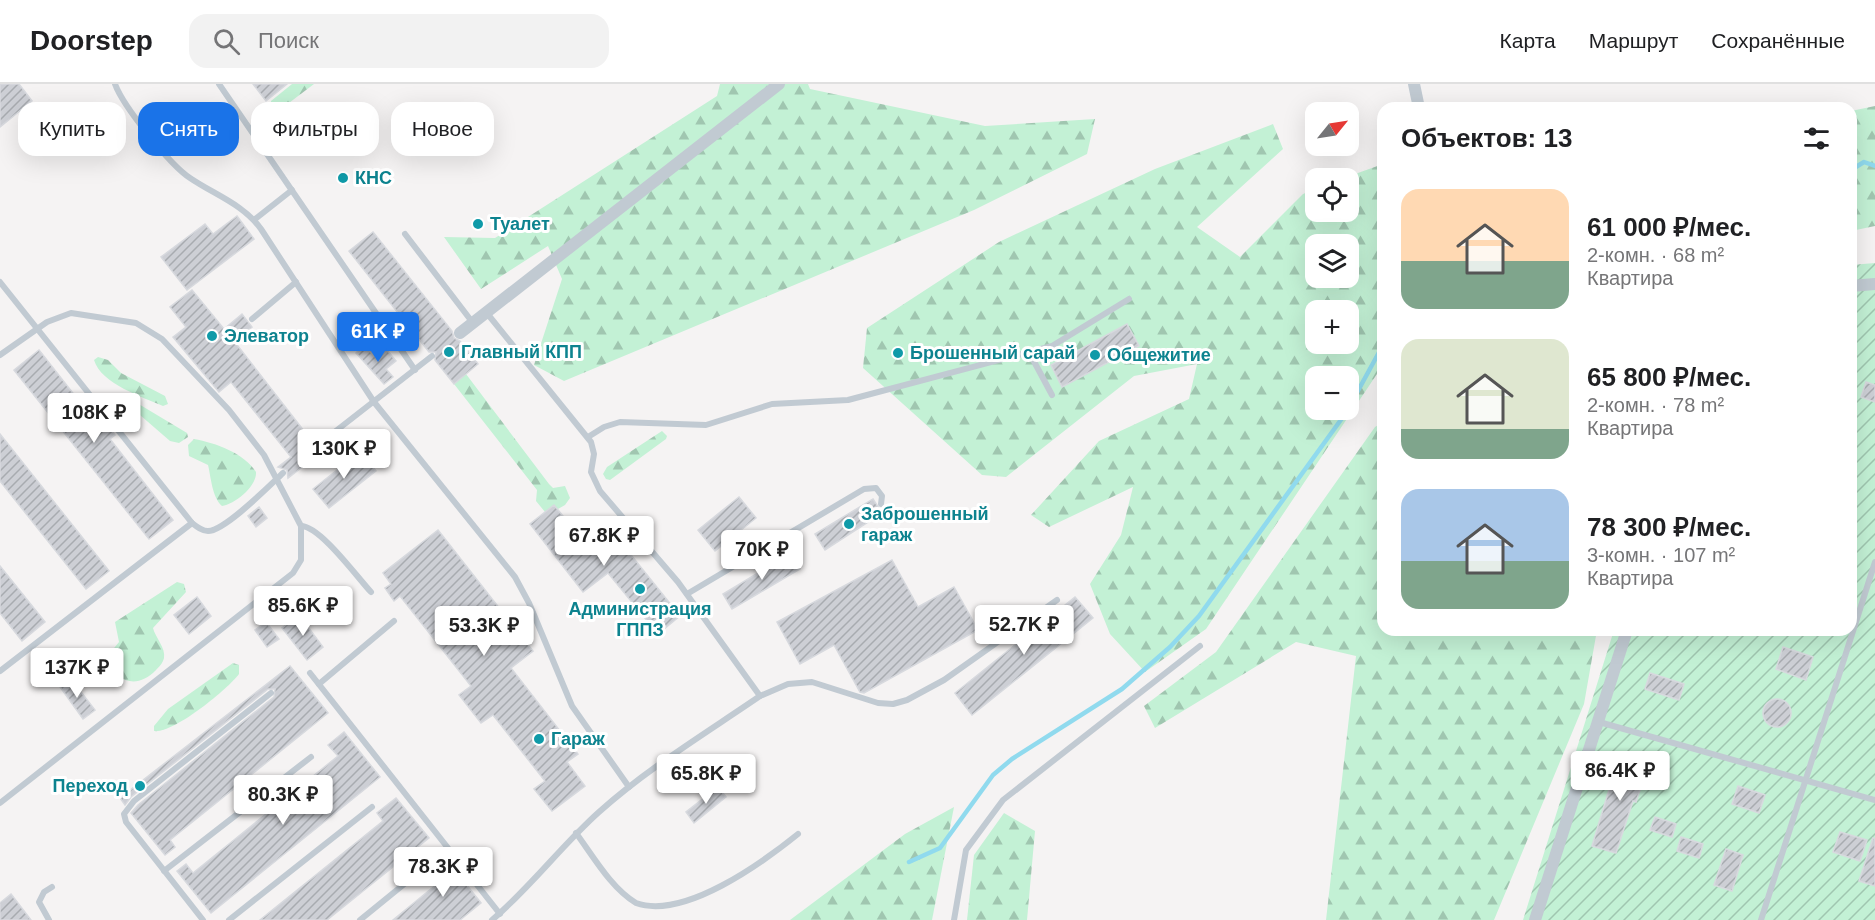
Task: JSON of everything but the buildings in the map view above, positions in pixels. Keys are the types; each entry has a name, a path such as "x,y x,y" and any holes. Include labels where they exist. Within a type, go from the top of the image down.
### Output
{"street":[{"path":"459,333 779,84"},
{"path":"1414,84 1418,102"},
{"path":"1857,286 1875,284"},
{"path":"1535,920 1625,636"}],"lane":[{"path":"115,84 124,103 178,168 212,192 243,209 254,220 374,402 515,577 529,603 572,706 629,787"},
{"path":"219,84 415,370"},
{"path":"254,220 292,190"},
{"path":"405,234 473,323"},
{"path":"0,282 192,523 201,530 211,531 226,523 284,473"},
{"path":"252,319 296,282"},
{"path":"588,437 604,427 620,422 706,425 772,404 848,400 1030,354 1052,346 1090,325 1129,299"},
{"path":"486,312 588,437 594,454 591,472 600,491 687,594 760,696"},
{"path":"0,355 37,328 59,317 81,313 136,323 147,328 175,351 229,410 260,449 301,526 303,545 301,560 293,573 0,803"},
{"path":"1030,354 1052,395"},
{"path":"305,455 432,356"},
{"path":"687,594 864,489 876,488 882,496 881,504"},
{"path":"0,671 192,523"},
{"path":"301,526 311,527 322,537 371,592"},
{"path":"1857,621 1875,562"},
{"path":"492,920 531,885 576,833 629,787 760,696 788,684 812,682 878,703 893,704 907,700 944,680 1058,600"},
{"path":"319,684 394,621"},
{"path":"1761,920 1808,781 1852,636"},
{"path":"954,920 966,850 1003,800 1200,646"},
{"path":"310,673 500,914"},
{"path":"203,920 126,822 125,810 271,693"},
{"path":"1599,722 1875,800"},
{"path":"164,871 311,757"},
{"path":"229,920 372,807"},
{"path":"576,833 627,897 649,909 664,910 695,904 726,886 798,834"},
{"path":"360,920 419,872"},
{"path":"49,920 39,902 44,892 52,887"}],"green space":[{"path":"292,84 314,84 290,102 271,101"},
{"path":"720,84 808,84 810,89 985,126 1095,119 1087,154 974,210 564,381 534,365 562,279 548,246 481,289 444,237 495,238 717,96"},
{"path":"1875,106 1875,226 1857,230 1857,110"},
{"path":"1273,124 1283,149 1197,227 1240,257 1305,193 1305,222 1359,222 1359,173 1377,166 1377,374 1359,401 1359,366 1305,366 1305,420 1346,420 1206,629 1145,672 1110,634 1090,584 1121,535 1133,487 1049,527 1031,515 1099,441 1189,399 1197,364 1134,376 1006,477 982,475 863,368 867,328 999,242 1155,169"},
{"path":"1875,263 1875,920 1523,920 1612,636 1857,636 1857,264"},
{"path":"98,357 108,360 121,373 165,396 168,404 163,406 114,383 98,368 94,360"},
{"path":"466,374 549,484 553,488 565,486 570,498 565,505 558,509 554,505 545,512 536,501 537,490 454,384"},
{"path":"132,400 187,433 188,437 179,443 170,441 133,409 130,403"},
{"path":"1377,426 1377,636 1596,636 1584,704 1494,920 1326,920 1356,656 1296,642 1155,728 1144,706 1216,652"},
{"path":"662,431 667,436 666,439 610,480 606,479 603,474 607,467"},
{"path":"194,439 229,450 251,465 256,472 255,477 244,494 222,506 214,492 208,465 189,456 188,445"},
{"path":"177,582 184,584 186,592 153,628 163,650 163,662 150,676 136,681 124,679 108,663 110,653 119,642 115,622"},
{"path":"233,663 239,665 239,674 224,690 186,718 163,730 154,731 154,726 168,709"},
{"path":"954,807 932,920 790,920 905,834"},
{"path":"1004,813 1035,831 1027,920 967,920 974,855"}],"waterway":[{"path":"1857,166 1864,162 1875,166"},
{"path":"1359,389 1377,356"},
{"path":"909,862 940,848 993,775 1012,759 1122,689 1170,647 1199,616 1341,420"}],"place":[{"name":"КНС","path":"343,178"},
{"name":"Туалет","path":"478,224"},
{"name":"Элеватор","path":"212,336"},
{"name":"Главный КПП","path":"449,352"},
{"name":"Брошенный сарай","path":"898,353"},
{"name":"Общежитие","path":"1095,355"},
{"name":"Заброшенный гараж","path":"849,524"},
{"name":"Администрация ГППЗ","path":"640,589"},
{"name":"Гараж","path":"539,739"},
{"name":"Переход","path":"140,786"}]}
